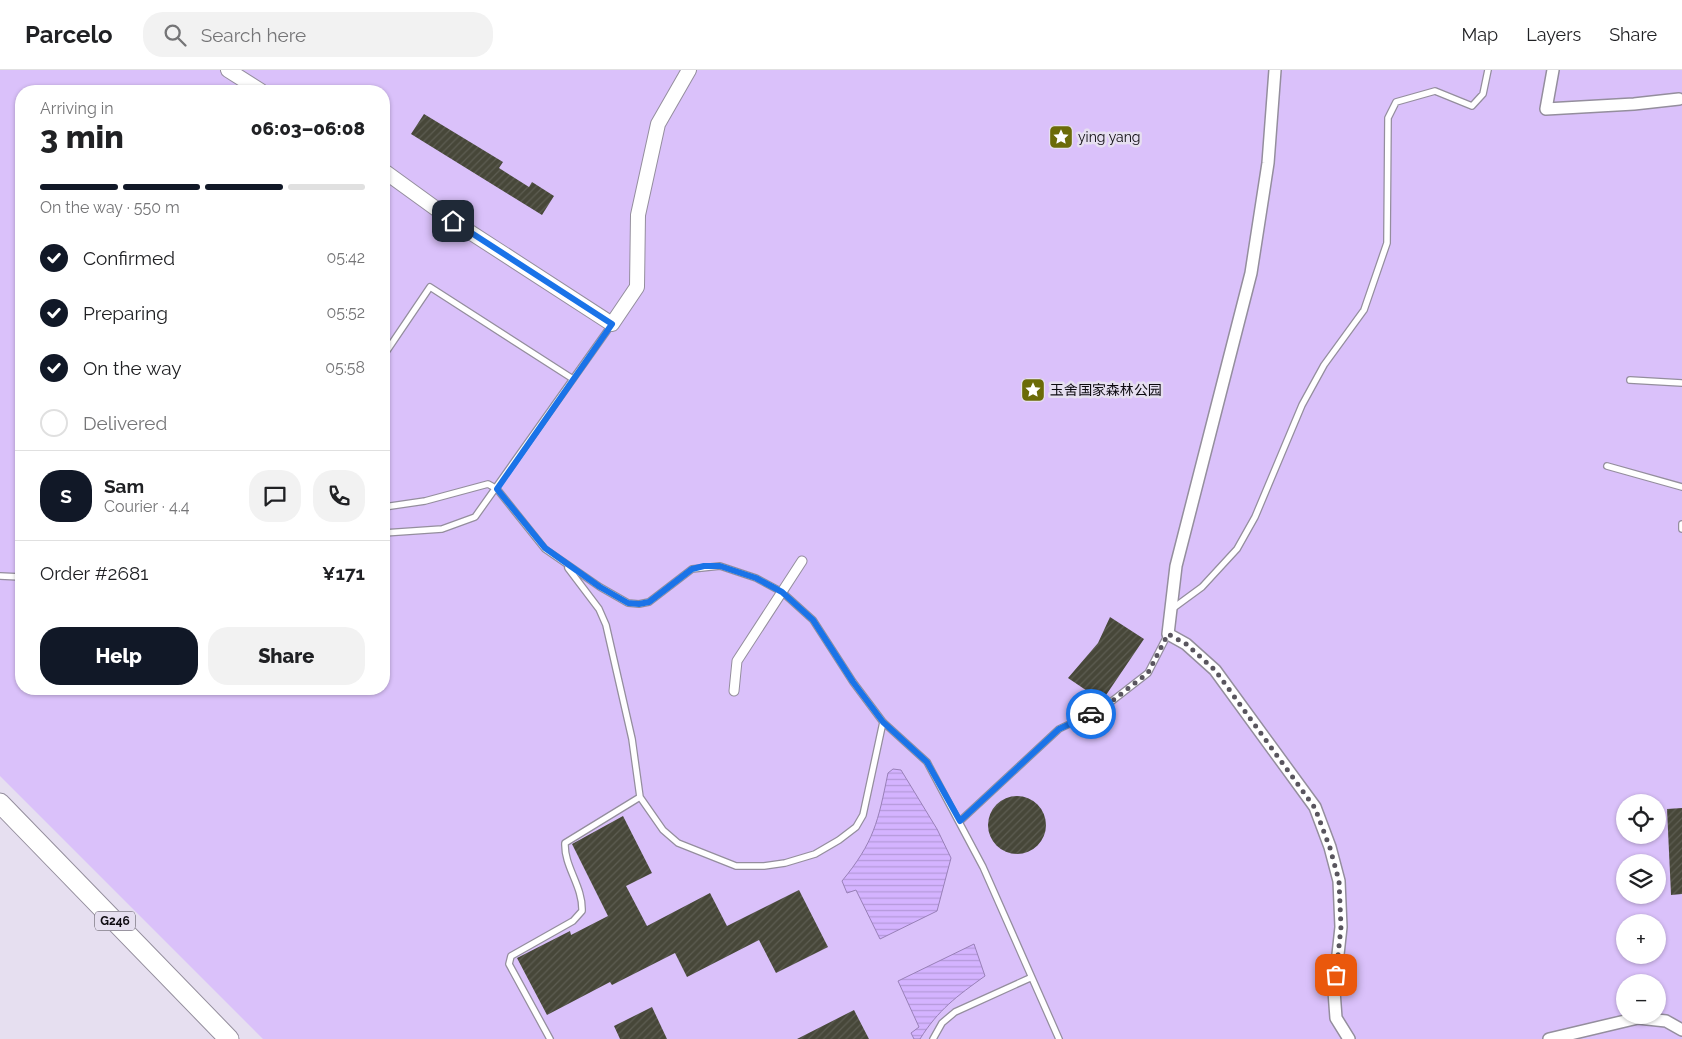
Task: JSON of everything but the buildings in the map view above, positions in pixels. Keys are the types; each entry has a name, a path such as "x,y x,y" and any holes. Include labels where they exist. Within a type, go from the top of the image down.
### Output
{"highway":[{"name":"G246","path":"0,803 230,1039"}],"street":[{"path":"228,70 252,85"},
{"path":"390,175 453,221 612,324 637,287 638,215 658,124 689,70"},
{"path":"1275,70 1268,163 1251,273 1176,566 1168,634 1186,644 1215,670 1315,808 1330,848 1339,881 1341,927 1334,991 1336,1018 1349,1039"},
{"path":"1553,70 1546,109 1634,104 1679,99"},
{"path":"734,690 737,661 802,561"},
{"path":"1549,1039 1638,1018 1666,1021 1682,1030"}],"lane":[{"path":"1170,609 1202,588 1236,550 1255,517 1302,406 1324,365 1364,310 1386,243 1388,118 1396,102 1435,91 1472,106 1483,94 1488,70"},
{"path":"390,346 430,287 573,379"},
{"path":"390,533 442,529 475,517 497,489 612,324"},
{"path":"1630,380 1682,383"},
{"path":"1607,466 1682,487"},
{"path":"390,506 425,501 488,484 497,489 545,548 600,587 628,603 639,604 649,602 692,569 704,566 720,566 756,578 782,592 813,620 853,682 883,722 927,762 983,867 1030,978 1059,1039"},
{"path":"1682,524 1682,529"},
{"path":"564,562 599,609 606,625 632,739 640,797 663,830 678,843 736,866 764,866 793,861 815,854 839,840 856,827 863,815 883,722"},
{"path":"0,576 15,577"},
{"path":"960,821 1059,729 1103,708 1148,673 1168,634"},
{"path":"550,1039 509,964 511,956 573,921 582,910 583,898 565,852 565,843 640,797"},
{"path":"932,1039 942,1023 956,1012 1030,978"}],"shaded area":[{"name":"玉舍国家森林公园","path":"0,70 1682,70 1682,1039 263,1039 0,776"},
{"path":"893,769 901,770 937,829 951,858 937,911 880,939 856,890 847,893 842,881 868,843 881,805 888,773"},
{"path":"974,944 985,976 949,1004 920,1039 914,1039 911,1033 919,1027 898,981"}],"way so far":[{"path":"1091,714 1103,708 1148,673 1168,634 1186,644 1215,670 1315,808 1330,848 1339,881 1341,927 1336,975"}],"place":[{"name":"ying yang","path":"1061,137"},
{"name":"玉舍国家森林公园","path":"1033,390"}],"route":[{"path":"453,221 612,324 497,489 545,548 600,587 628,603 639,604 649,602 692,569 704,566 720,566 756,578 782,592 813,620 853,682 883,722 927,762 960,821 1059,729 1091,714"}]}
